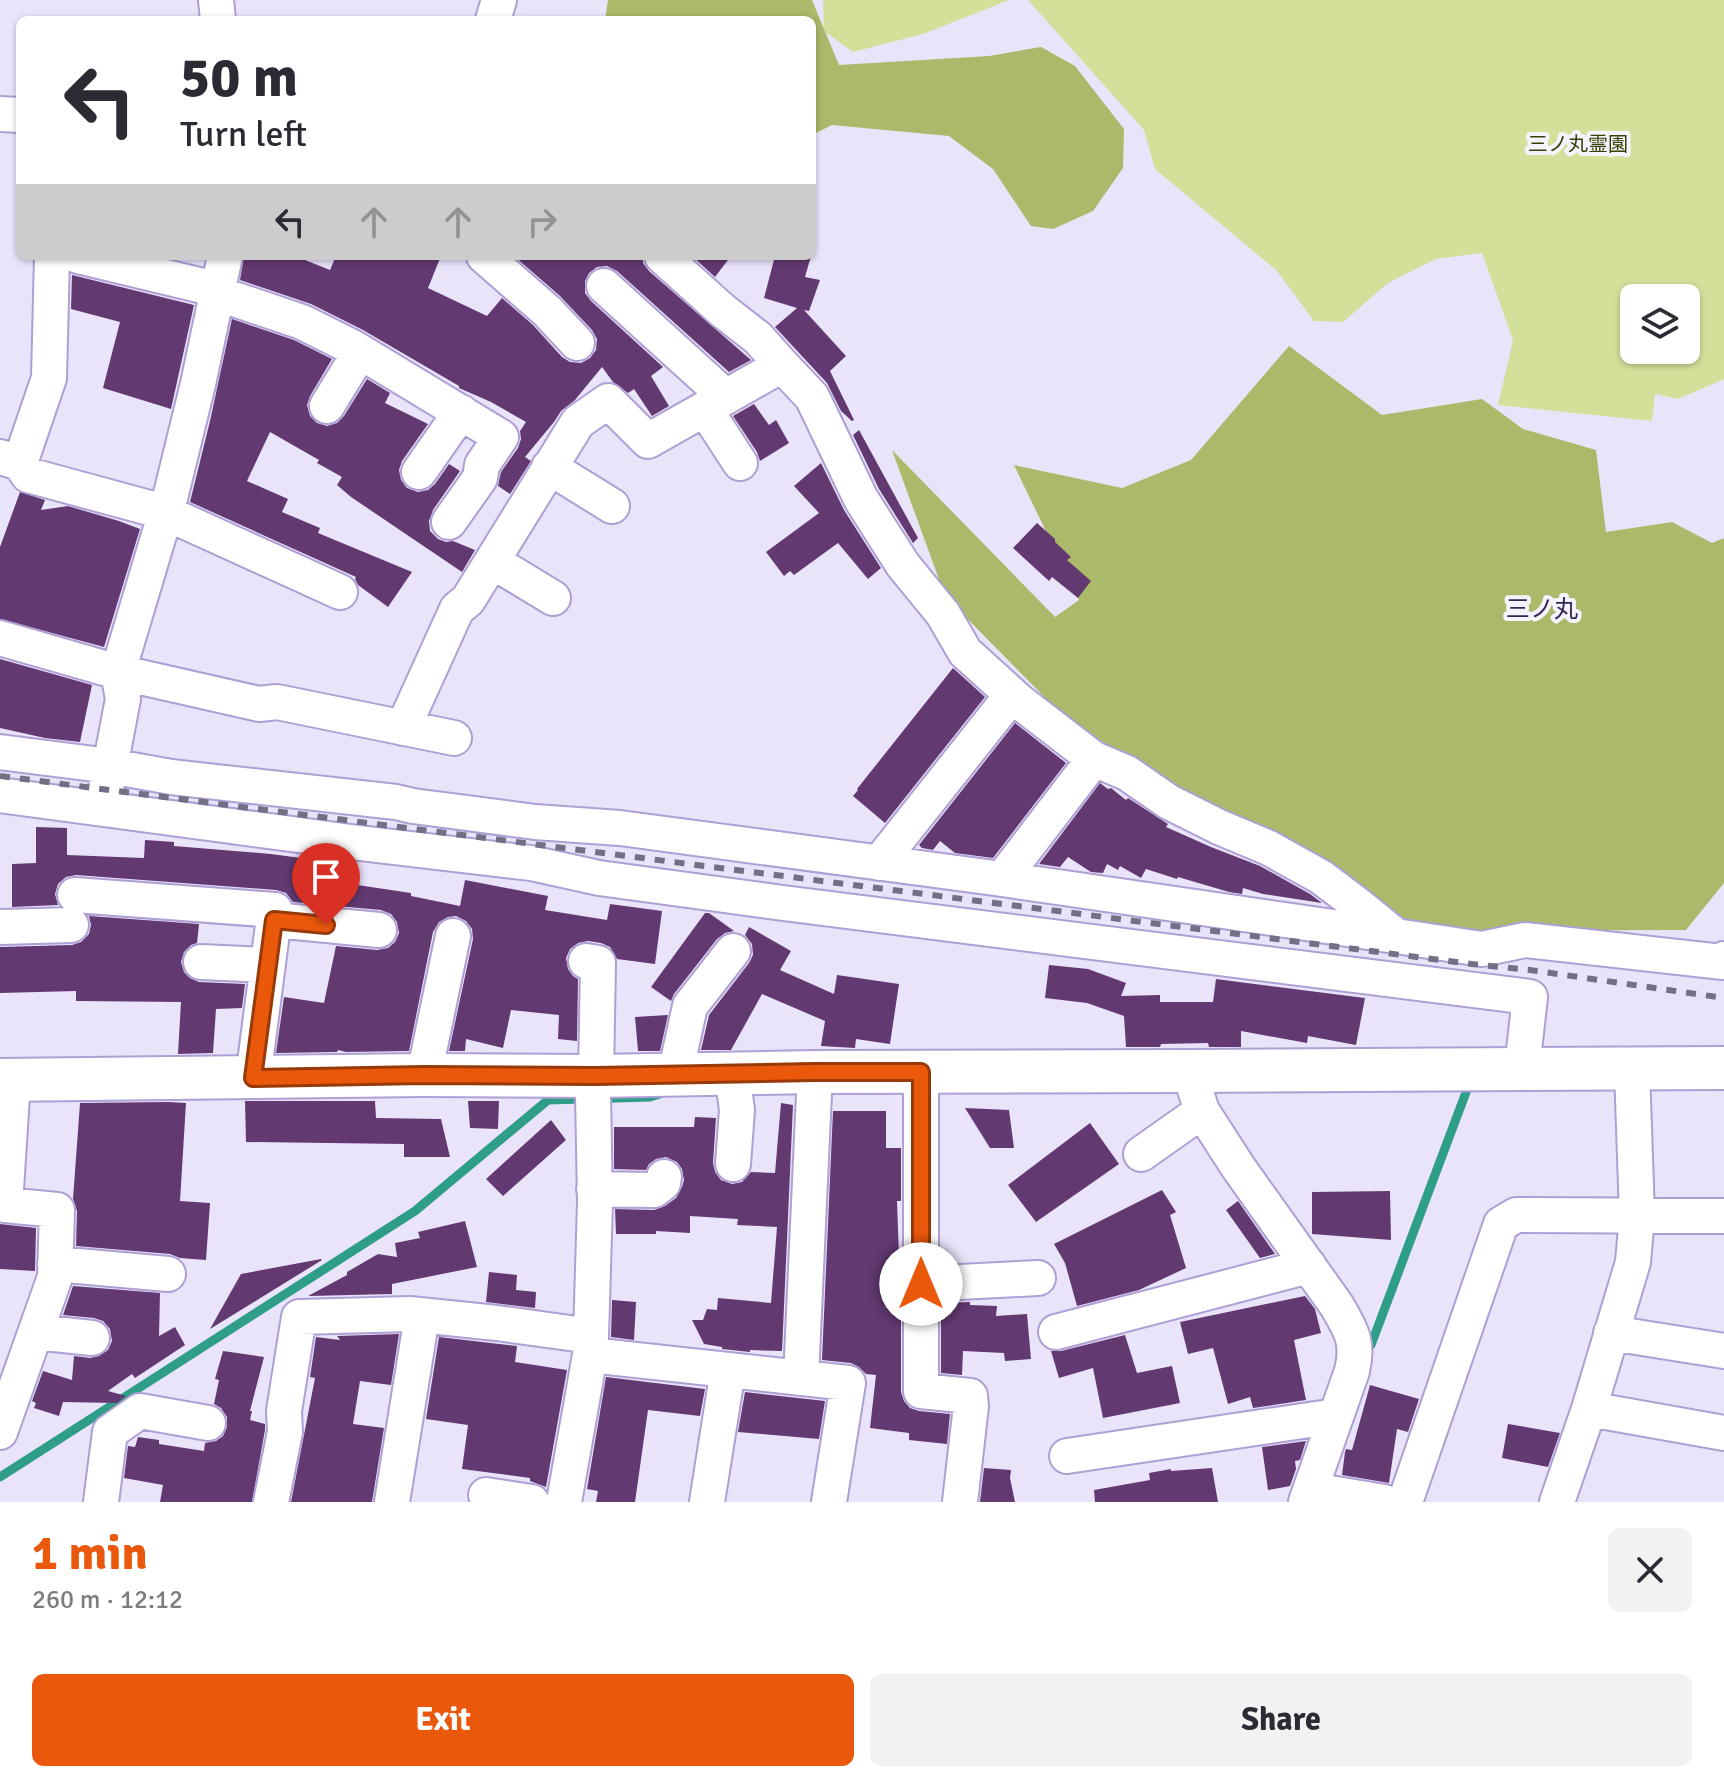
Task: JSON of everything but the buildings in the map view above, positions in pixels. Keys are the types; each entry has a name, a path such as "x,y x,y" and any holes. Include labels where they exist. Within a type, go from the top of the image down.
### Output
{"street":[{"path":"52,260 49,378 10,460 28,475 164,512 340,592"},
{"path":"95,260 207,287 302,322 360,352 501,437 482,465 480,478 449,522"},
{"path":"102,809 123,699 118,672 170,498 224,260"},
{"path":"489,260 547,311 577,343"},
{"path":"666,260 758,338 812,397 861,499 903,565 943,614 965,652 1012,695 1094,759 1127,773 1169,802 1269,848 1321,877 1396,936"},
{"path":"604,286 715,403 740,463"},
{"path":"327,406 360,352"},
{"path":"403,728 457,609 468,600 578,422 608,401 648,441 782,365"},
{"path":"419,472 461,412"},
{"path":"549,467 612,506"},
{"path":"492,561 553,598"},
{"path":"0,638 118,672 259,704 277,702 454,738"},
{"path":"879,863 1012,695"},
{"path":"0,752 171,777 396,802 535,822 620,828 1002,879 1482,949 1525,940 1723,962 1724,959"},
{"path":"1002,879 1094,759"},
{"path":"0,795 531,863 599,878 768,901 1530,997 1522,1068"},
{"path":"0,927 73,910 275,910 253,1078"},
{"path":"274,920 379,930"},
{"path":"424,1075 453,936"},
{"path":"675,1075 690,1006 733,951"},
{"path":"564,1502 591,1346 598,963 586,961"},
{"path":"201,962 268,965"},
{"path":"0,1432 55,1277 57,1210 2,1205 6,1080 424,1075 594,1093 675,1075 732,1073 1724,1068"},
{"path":"1557,1502 1589,1409 1633,1262 1637,1216 1632,1069"},
{"path":"1189,1071 1202,1111 1337,1306 1355,1342 1356,1357 1336,1416 1317,1492 1384,1502"},
{"path":"801,1378 815,1072"},
{"path":"921,1072 921,1391 970,1396 960,1502"},
{"path":"732,1073 737,1110 733,1164"},
{"path":"1141,1154 1202,1111"},
{"path":"594,1189 654,1190 663,1183 664,1177"},
{"path":"1405,1502 1501,1224 1516,1215 1724,1216"},
{"path":"55,1264 168,1274"},
{"path":"1056,1332 1309,1266"},
{"path":"921,1284 1038,1278"},
{"path":"271,1502 285,1432 284,1411 299,1317 410,1314 497,1323 591,1346 728,1370 848,1383 829,1502"},
{"path":"392,1502 422,1316"},
{"path":"36,1332 92,1338"},
{"path":"1611,1333 1724,1351"},
{"path":"707,1502 728,1370"},
{"path":"1589,1409 1724,1433"},
{"path":"101,1502 110,1432 140,1411 208,1423"},
{"path":"1067,1456 1336,1416"},
{"path":"486,1495 532,1502"}],"green space":[{"path":"608,0 812,0 839,65 989,56 1041,47 1075,66 1124,129 1123,168 1093,211 1053,229 1031,226 993,169 949,136 832,125 816,133 816,16 606,16"},
{"path":"823,0 1009,0 923,34 853,52 824,31"},
{"name":"三ノ丸霊園","path":"1028,0 1724,0 1724,379 1678,399 1655,394 1652,421 1498,405 1513,340 1482,253 1436,259 1388,283 1343,322 1314,321 1277,271 1155,169 1144,130"},
{"path":"1289,346 1382,415 1482,399 1523,429 1596,450 1606,532 1672,522 1712,543 1724,538 1724,883 1686,930 1426,931 1069,722 945,596 892,450 1055,617 1079,600 1014,465 1122,488 1191,460"}],"waterway":[{"path":"1371,1345 1468,1087"},
{"path":"0,1477 415,1211 548,1100 650,1097 660,1094"}],"railway":[{"path":"0,776 1530,970 1724,998"}],"district":[{"name":"三ノ丸","path":"1542,609"}],"route":[{"path":"326,925 274,920 253,1078 921,1072 921,1284"}]}
